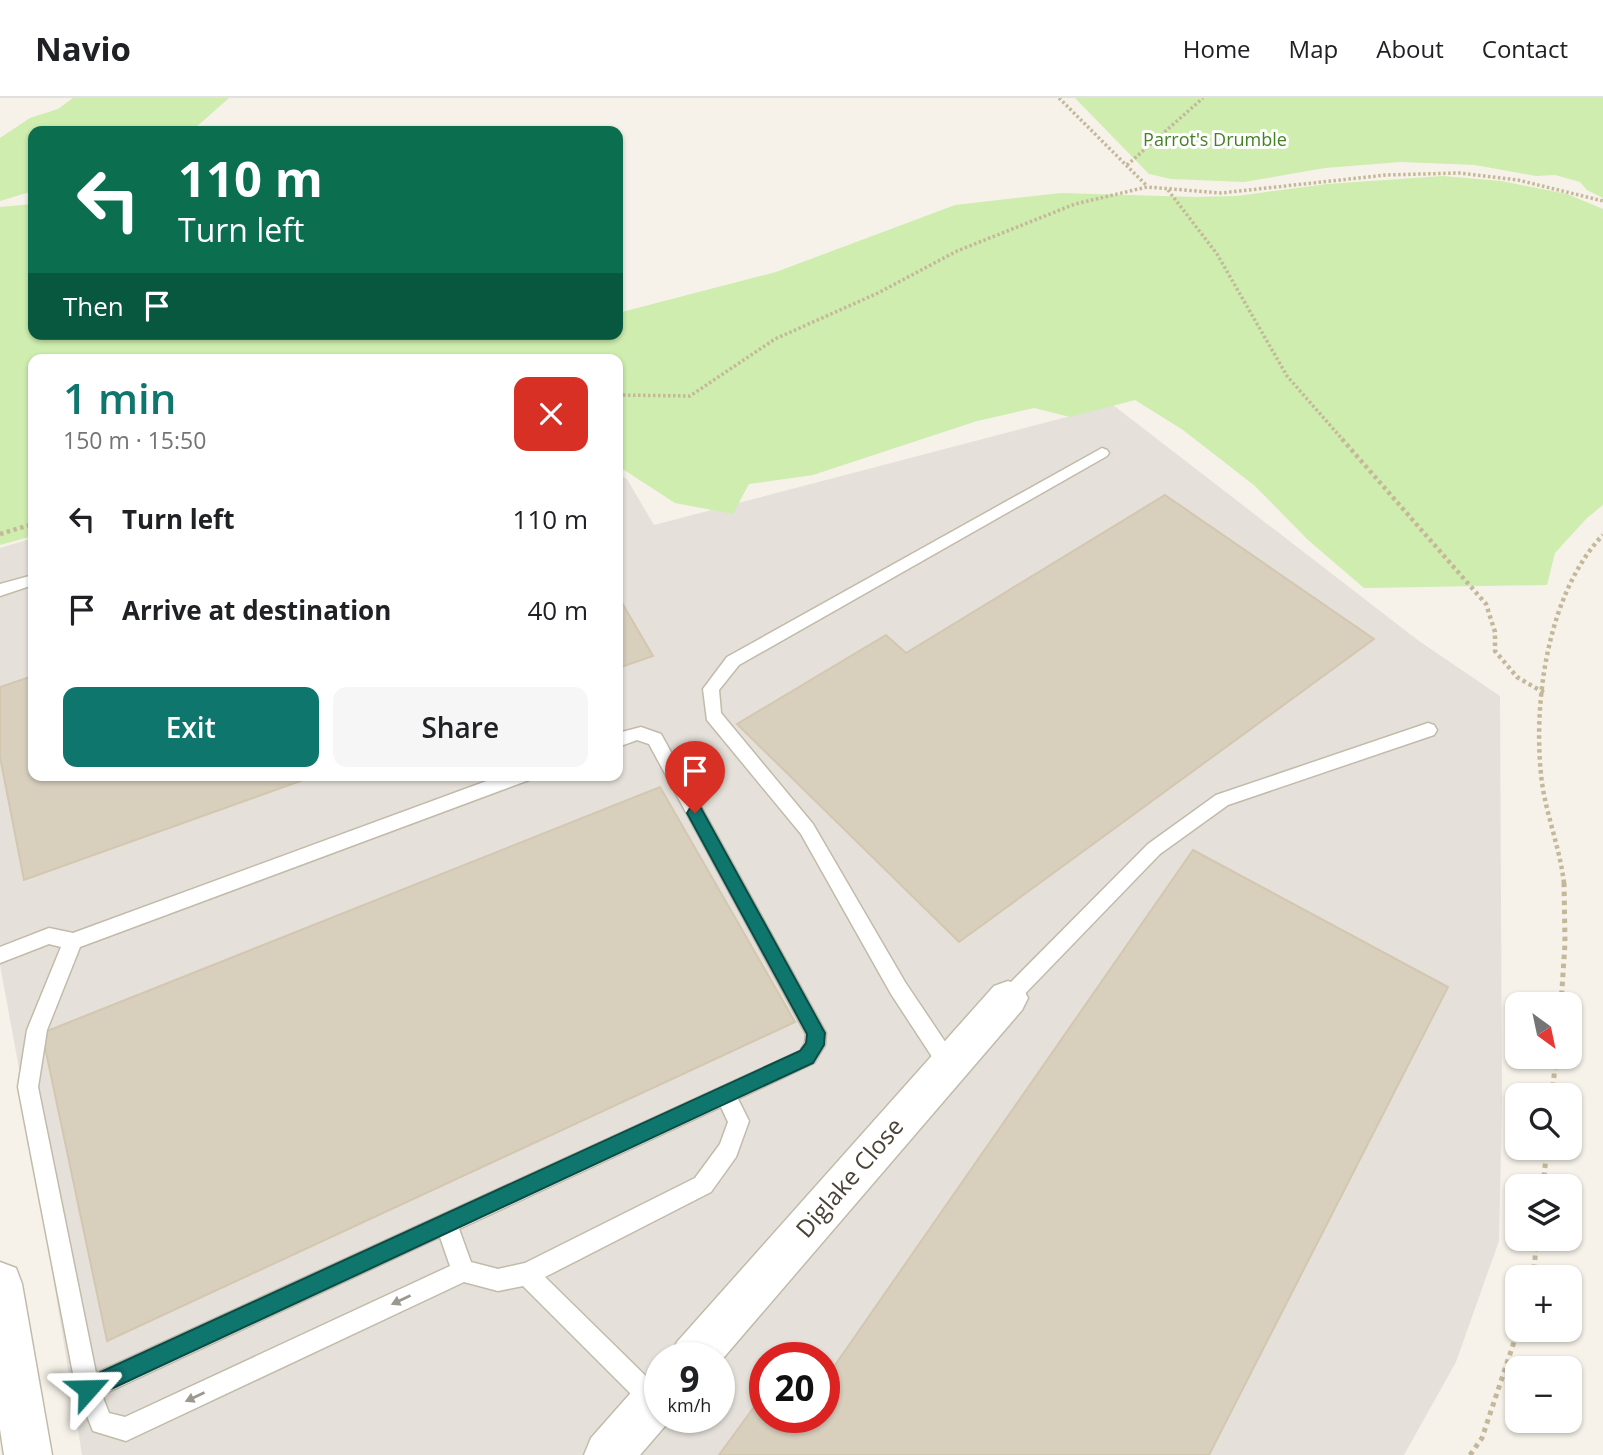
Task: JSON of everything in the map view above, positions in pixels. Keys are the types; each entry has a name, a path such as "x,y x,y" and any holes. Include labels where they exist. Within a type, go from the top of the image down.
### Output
{"street":[{"name":"Diglake Close","path":"707,1342 1008,998"},
{"path":"0,1284 28,1455"},
{"path":"608,1455 644,1414"}],"lane":[{"path":"949,1065 898,988 807,829 713,715 711,689 733,661 1102,453"},
{"path":"0,590 28,582"},
{"path":"1008,998 1154,849 1222,800 1428,730"},
{"path":"88,1389 807,1057 815,1045 816,1033 655,739 648,733 623,738"},
{"path":"0,955 49,936 73,941 507,781"},
{"path":"73,941 33,1037 27,1065 28,1087 88,1389 102,1423 126,1429 463,1271 498,1280 527,1273 703,1185 729,1150 739,1121 725,1095"},
{"path":"446,1223 463,1271"},
{"path":"527,1273 644,1386"}],"path":[{"path":"1059,98 1147,187"},
{"path":"1127,165 1203,98"},
{"path":"623,395 690,396 775,339 878,292 957,251 1074,204 1147,187 1221,193 1386,175 1459,173 1518,180 1603,201"},
{"path":"1168,190 1217,254 1287,376 1486,604 1495,632 1495,652 1517,677 1546,694"},
{"path":"0,534 28,526"},
{"path":"1562,992 1564,880 1542,784 1539,714 1549,655 1568,587 1593,543 1603,535"},
{"path":"1470,1455 1482,1438 1514,1342"}],"shaded area":[{"path":"1113,405 1419,641 1500,696 1502,1101 1499,1241 1456,1362 1404,1455 82,1455 0,965 0,548 28,540 28,781 623,781 623,477 627,479 654,525"}],"green space":[{"path":"73,98 229,98 197,126 28,126 28,193 0,201 0,138 30,118 58,109"},
{"name":"Parrot's Drumble","path":"1075,98 1603,98 1603,198 1587,190 1580,182 1555,175 1536,176 1475,165 1401,162 1325,168 1244,182 1171,179 1149,174"},
{"path":"1443,176 1501,181 1567,194 1603,209 1603,505 1586,519 1555,553 1547,585 1364,588 1308,540 1255,486 1183,430 1135,400 1070,417 1034,408 977,421 813,475 749,484 733,514 675,503 623,469 623,354 28,354 28,537 0,545 0,207 28,204 28,340 623,340 623,312 776,272 955,205 1061,193 1237,196 1327,184"}],"building":[{"path":"1165,495 1374,639 959,942 737,724 886,635 906,653"},
{"path":"623,605 653,656 623,666"},
{"path":"28,678 28,781 300,781 24,880 0,757 0,687"},
{"path":"660,787 795,1022 107,1341 42,1033"},
{"path":"1193,850 1448,987 1209,1455 719,1455 749,1414 749,1433 840,1433 840,1358"}],"route":[{"path":"88,1389 807,1057 815,1045 816,1033 695,813"}]}
